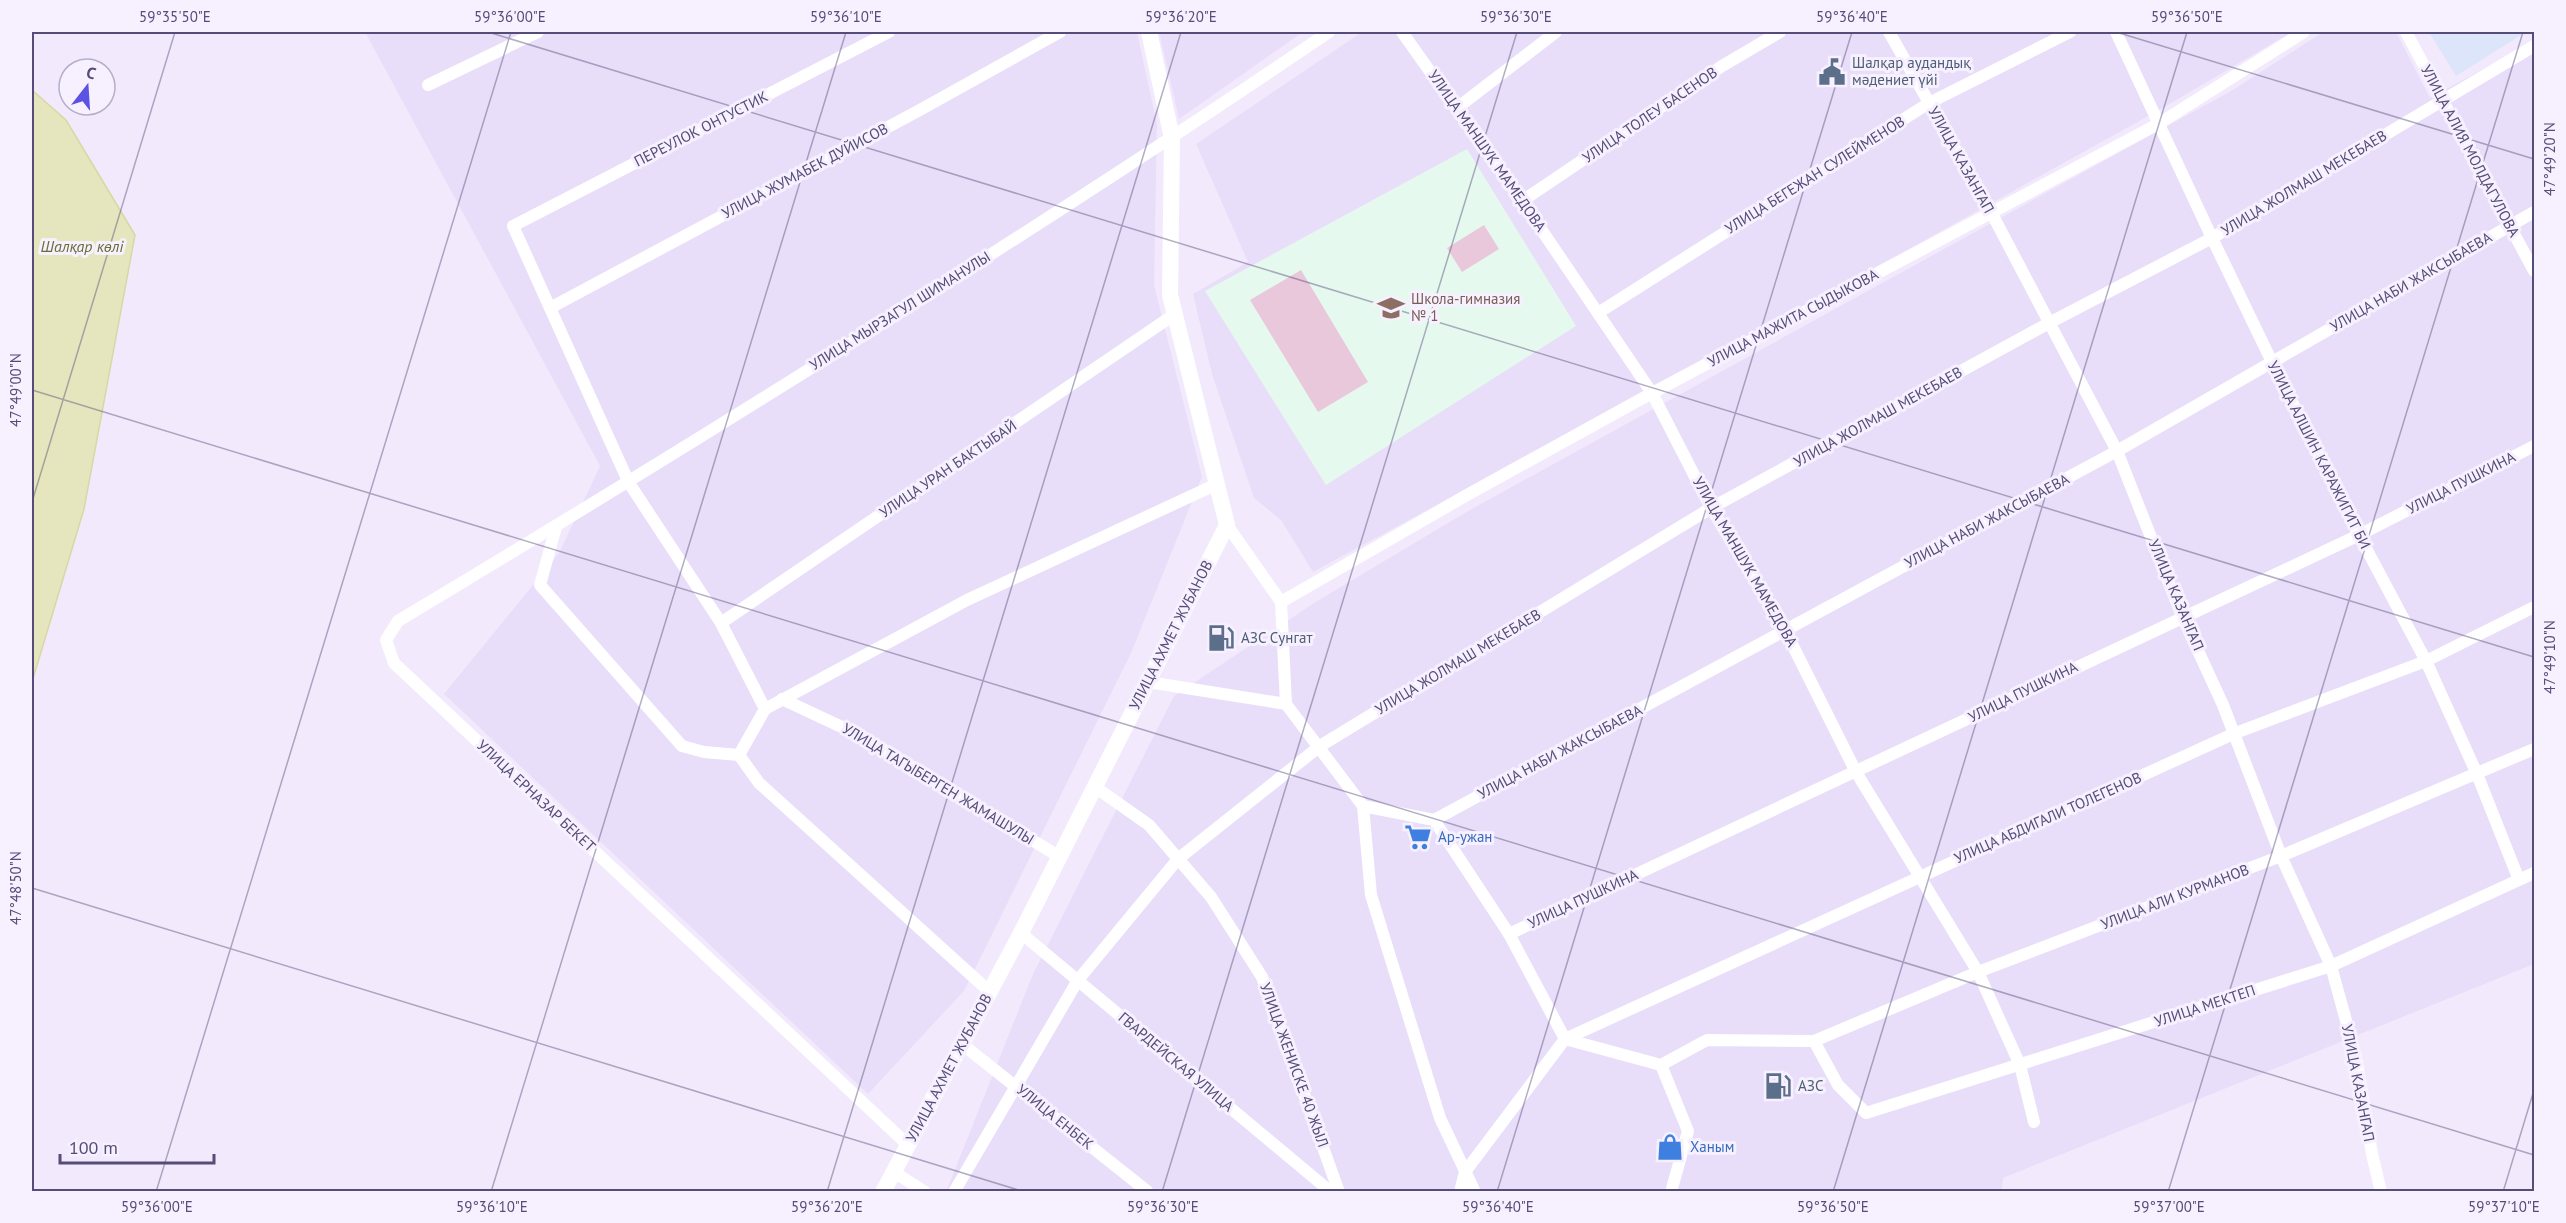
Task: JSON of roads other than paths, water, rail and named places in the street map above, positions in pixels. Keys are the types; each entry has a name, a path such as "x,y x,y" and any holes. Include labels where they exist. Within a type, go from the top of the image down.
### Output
{"main road":[{"path":"1149,32 1172,138 1170,296 1227,525"},
{"name":"УЛИЦА АХМЕТ ЖУБАНОВ","path":"883,1191 1021,933 1227,525"}],"street":[{"path":"428,85 538,32"},
{"name":"ПЕРЕУЛОК ОНТУСТИК","path":"550,308 513,226 890,32"},
{"name":"УЛИЦА ЖУМАБЕК ДУЙИСОВ","path":"550,308 1060,32"},
{"name":"УЛИЦА МЫРЗАГУЛ ШИМАНУЛЫ","path":"628,483 1172,138 1329,32"},
{"name":"УЛИЦА МАНШУК МАМЕДОВА","path":"1402,32 1522,201 1652,393 1711,508 1785,630 1856,772 1922,876 1978,972 2020,1065 2034,1122"},
{"path":"1457,108 1556,32"},
{"name":"УЛИЦА ТОЛЕУ БАСЕНОВ","path":"1522,201 1722,66 1780,32"},
{"name":"УЛИЦА КАЗАНГАП","path":"1889,32 1991,212 2117,451 2182,616 2223,705 2281,856 2331,966 2356,1057 2372,1154 2381,1191"},
{"name":"УЛИЦА БЕГЕЖАН СУЛЕЙМЕНОВ","path":"1598,313 1929,103 2070,32"},
{"name":"УЛИЦА АЛШИН КАРАЖИГИТ БИ","path":"2116,32 2272,362 2359,535 2426,661 2477,774 2519,880"},
{"name":"УЛИЦА МАЖИТА СЫДЫКОВА","path":"1281,602 1467,495 1652,393 2160,123 2304,32"},
{"name":"УЛИЦА АЛИЯ МОЛДАГУЛОВА","path":"2406,32 2535,272"},
{"name":"УЛИЦА ЖОЛМАШ МЕКЕБАЕВ","path":"954,1191 1078,980 1178,859 1320,746 1711,508 2049,323 2212,238 2535,46"},
{"name":"УЛИЦА НАБИ ЖАКСЫБАЕВА","path":"1434,820 2117,451 2535,212"},
{"path":"550,308 628,483 721,623 765,709"},
{"name":"УЛИЦА УРАН БАКТЫБАЙ","path":"721,623 1174,314"},
{"name":"УЛИЦА ПУШКИНА","path":"1509,934 2182,616 2359,535 2535,446"},
{"name":"УЛИЦА ЕРНАЗАР БЕКЕТ","path":"628,483 398,621 386,640 394,663 908,1145"},
{"path":"739,755 765,709 782,699 967,600 1217,484"},
{"path":"1227,525 1281,602 1286,704 1320,746 1363,806 1371,895 1440,1118 1475,1191"},
{"path":"556,527 540,585 682,746 704,752 739,755 759,783 990,992"},
{"name":"УЛИЦА АБДИГАЛИ ТОЛЕГЕНОВ","path":"1564,1039 2233,734 2426,661 2535,607"},
{"path":"1148,682 1286,704"},
{"name":"УЛИЦА ТАГЫБЕРГЕН ЖАМАШУЛЫ","path":"782,699 861,736 1060,857"},
{"name":"УЛИЦА АЛИ КУРМАНОВ","path":"1814,1041 1978,972 2281,856 2535,750"},
{"name":"УЛИЦА ЖЕНИСКЕ 40 ЖЫЛ","path":"1095,787 1149,825 1211,897 1262,978 1339,1191"},
{"path":"1363,806 1434,820 1509,934 1564,1039 1661,1065 1707,1040 1814,1041"},
{"name":"УЛИЦА МЕКТЕП","path":"1814,1041 1838,1085 1866,1113 2331,966 2535,873"},
{"name":"ГВАРДЕЙСКАЯ УЛИЦА","path":"1021,933 1331,1191"},
{"path":"1460,1191 1465,1172 1564,1039"},
{"name":"УЛИЦА ЕНБЕК","path":"962,1044 1147,1191"},
{"path":"1661,1065 1688,1131 1671,1191"},
{"path":"894,1172 925,1191"}],"water":[{"name":"Шалқар көлі","path":"32,90 57,112 57,117 66,120 135,235 84,509 32,682"}],"place":[{"name":"Шалқар аудандық мәдениет үйі","path":"1832,72"},
{"name":"Школа-гимназия № 1","path":"1391,308"},
{"name":"АЗС Сунгат","path":"1221,638"},
{"name":"Ар-ужан","path":"1418,837"},
{"name":"АЗС","path":"1778,1086"},
{"name":"Ханым","path":"1670,1147"}]}
